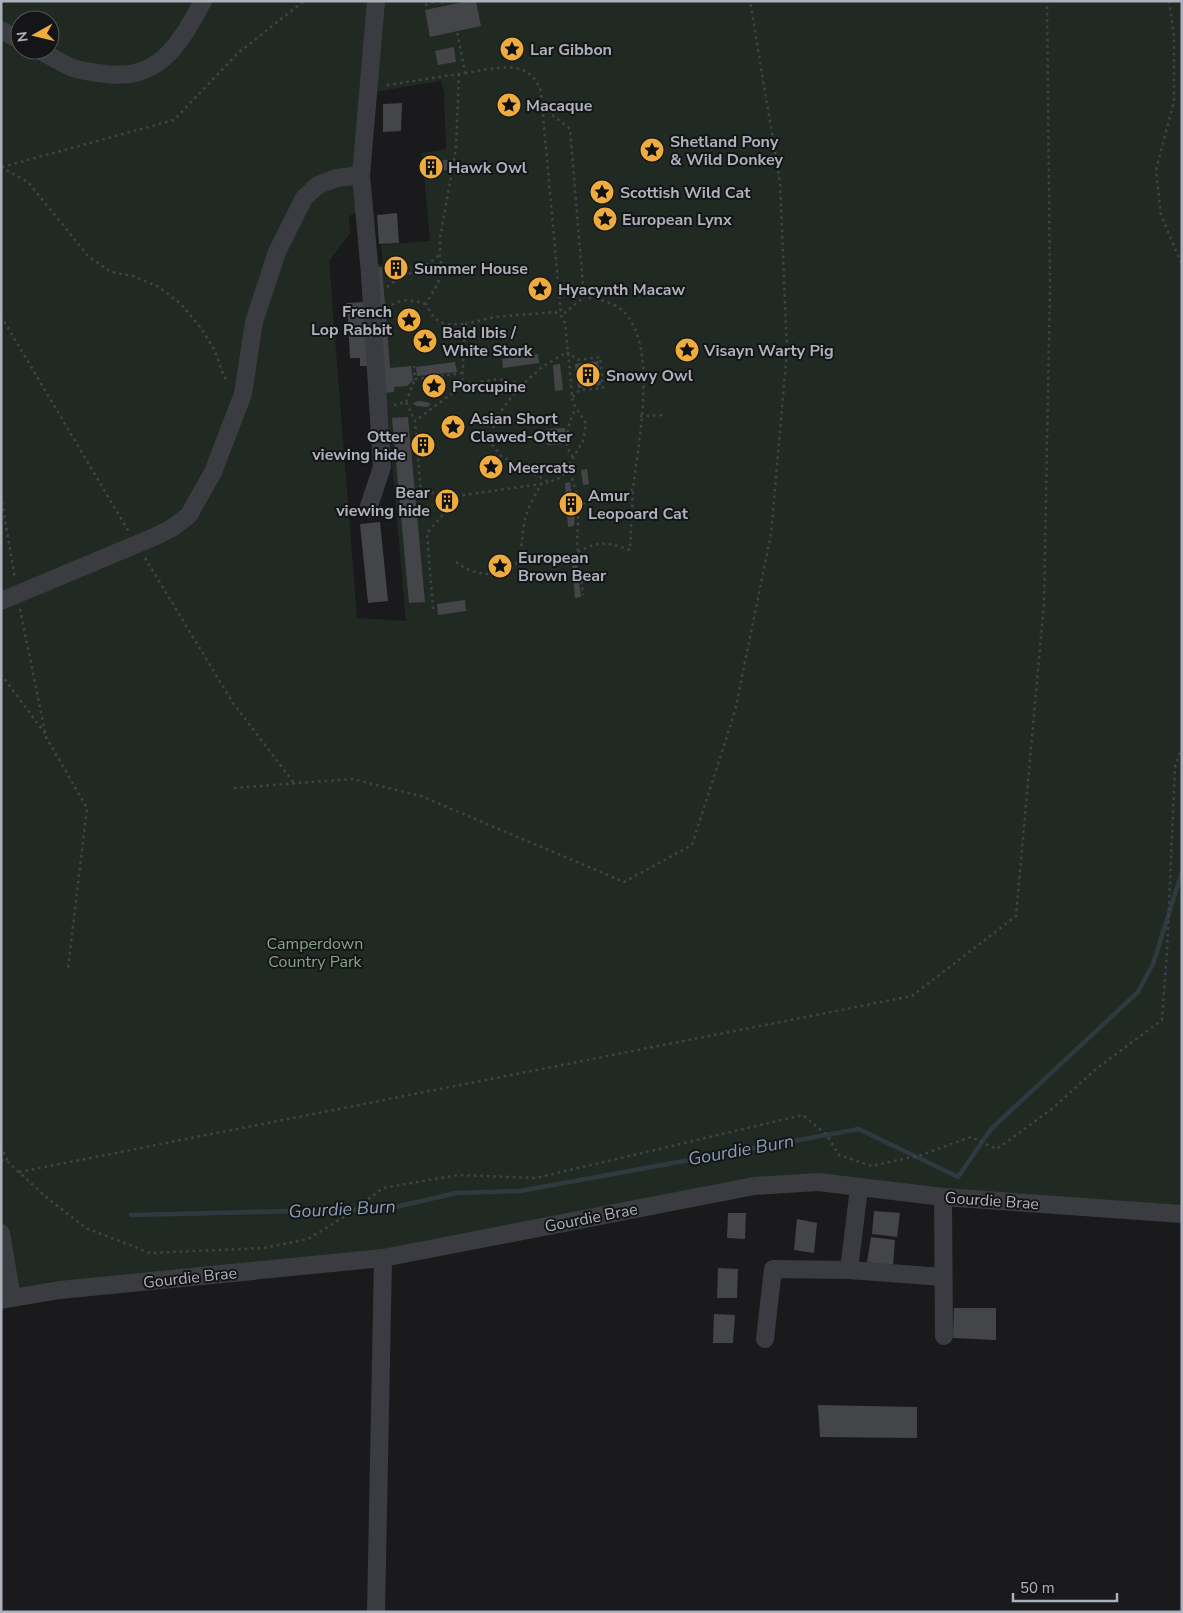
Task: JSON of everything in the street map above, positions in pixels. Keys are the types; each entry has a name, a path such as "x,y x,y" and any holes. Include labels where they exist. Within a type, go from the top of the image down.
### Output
{"street":[{"path":"57,60 74,69 118,77 145,70 167,56 184,35 203,1"},
{"path":"368,509 382,467 361,175 376,1"},
{"path":"9,597 137,544 172,528 189,515 213,472 243,394 254,322 277,252 304,198 318,185 337,178 361,175"},
{"name":"Gourdie Brae","path":"6,1299 60,1290 382,1258 754,1186 818,1182 943,1197 1182,1214"},
{"path":"849,1270 859,1188"},
{"path":"943,1197 944,1336"},
{"path":"1,1233 6,1299"},
{"path":"376,1612 382,1258"},
{"path":"765,1339 773,1269 849,1270 943,1277"}],"path":[{"path":"2,167 174,120 238,53 304,1"},
{"path":"425,5 437,1"},
{"path":"442,1 443,6"},
{"path":"234,788 352,779 421,796 624,882 692,845 735,711 770,534 788,350 780,182 750,1"},
{"path":"19,1172 912,996 1016,916 1044,603 1050,286 1047,1"},
{"path":"1169,1 1174,36 1174,101 1156,170 1161,215 1182,265"},
{"path":"457,31 465,73"},
{"path":"387,85 505,67 523,69 537,80 542,107 561,316 565,323 572,397 576,408 586,423 583,441 562,477 541,484 457,496 450,490 421,494 415,421 406,402 415,379 414,366"},
{"path":"426,304 438,283 442,269 440,238 456,148 459,74"},
{"path":"542,107 570,129 584,296"},
{"path":"2,167 28,182 88,256 111,272 133,276 157,286 180,302 201,328 215,351 224,377 243,394"},
{"path":"384,290 400,278 422,270 440,255"},
{"path":"401,270 408,274"},
{"path":"561,316 584,296"},
{"path":"578,552 594,543 602,542 630,550 633,489 644,379 642,350 636,329 622,311 606,302 584,296"},
{"path":"385,311 394,302 410,299 426,304 436,321 443,324 465,324 495,317 540,313 555,312 561,316"},
{"path":"1,316 233,704 294,783"},
{"path":"462,385 465,324"},
{"path":"549,482 501,456 491,443 494,425 505,404 523,384 549,362 567,352"},
{"path":"567,352 578,360 600,357 604,388 580,390 572,397"},
{"path":"415,379 463,373"},
{"path":"415,421 462,385 498,380 523,384"},
{"path":"388,406 406,402"},
{"path":"573,457 568,446 568,426 576,408"},
{"path":"640,416 666,415"},
{"path":"568,466 576,487 578,552 583,595"},
{"path":"456,562 464,568 479,573 502,573 514,568 520,555 526,515 541,484"},
{"path":"578,509 586,500 596,497 619,498 633,489"},
{"path":"433,609 427,533 446,511 440,508 436,502 440,492"},
{"path":"1,496 9,597 46,737"},
{"path":"1,674 46,737 87,808 68,968"},
{"path":"1,1146 8,1162 46,1197 86,1228 150,1253 263,1248 308,1239 344,1217 382,1188 458,1175 536,1178 803,1115 826,1134 839,1155 872,1166 921,1155 971,1138 997,1148 1053,1108 1096,1070 1162,1020 1167,952 1175,767 1182,747"},
{"path":"1,1160 8,1162"}],"green space":[{"name":"Camperdown Country Park","path":"1,1 1182,1 1182,1205 818,1182 383,1258 1,1299","holes":["441,81 444,92 446,149 422,153 430,241 381,245 383,264 372,265 386,395 406,621 357,618 329,261 350,233 349,216 364,209 374,92"]}],"building":[{"path":"476,1 481,26 430,37 425,10"},
{"path":"454,47 456,62 438,65 435,51"},
{"path":"402,103 401,131 383,132 383,104"},
{"path":"448,160 447,170 425,173 424,163"},
{"path":"397,213 399,243 379,244 377,215"},
{"name":"Summer House","path":"392,262 402,266 399,274 389,270"},
{"path":"373,267 382,267 390,368 411,366 413,380 407,386 394,387 394,392 383,393"},
{"path":"365,302 369,366 360,366 360,358 350,358 347,303"},
{"path":"538,354 539,363 503,368 502,359"},
{"name":"Snowy Owl","path":"598,361 601,385 578,388 575,364"},
{"path":"455,362 457,372 417,376 416,367"},
{"path":"560,364 563,390 555,391 553,365"},
{"path":"419,401 431,404 427,407 416,406 413,403"},
{"path":"408,417 425,602 409,603 392,418"},
{"path":"565,428 566,444 547,445 546,429"},
{"path":"587,469 589,484 583,485 581,470"},
{"name":"Amur Leopoard Cat","path":"570,482 575,513 574,526 568,527 565,483"},
{"name":"Bear viewing hide","path":"444,493 450,493 454,500 450,507 444,507 440,503 440,497"},
{"path":"380,522 388,601 368,603 360,524"},
{"path":"577,565 581,597 575,598 572,566"},
{"path":"465,600 466,611 438,615 437,604"},
{"path":"874,1211 900,1213 897,1237 872,1234"},
{"path":"728,1213 746,1213 745,1239 727,1238"},
{"path":"797,1219 817,1223 814,1253 794,1250"},
{"path":"871,1237 895,1240 893,1266 867,1262"},
{"path":"718,1268 738,1269 737,1298 717,1298"},
{"path":"954,1308 996,1308 996,1340 953,1338"},
{"path":"714,1314 735,1315 733,1343 713,1343"},
{"path":"818,1405 917,1407 917,1438 820,1437"}],"waterway":[{"name":"Gourdie Burn","path":"131,1215 387,1209 456,1193 520,1191 859,1129 958,1177 991,1129 1138,992 1153,964 1182,872"}],"place":[{"name":"Lar Gibbon","path":"512,49"},
{"name":"Macaque","path":"509,105"},
{"name":"Shetland Pony & Wild Donkey","path":"652,150"},
{"name":"Hawk Owl","path":"431,167"},
{"name":"Scottish Wild Cat","path":"602,192"},
{"name":"European Lynx","path":"605,219"},
{"name":"Summer House","path":"396,268"},
{"name":"Hyacynth Macaw","path":"540,289"},
{"name":"French Lop Rabbit","path":"409,320"},
{"name":"Bald Ibis / White Stork","path":"425,341"},
{"name":"Visayn Warty Pig","path":"687,350"},
{"name":"Snowy Owl","path":"588,375"},
{"name":"Porcupine","path":"434,386"},
{"name":"Asian Short Clawed-Otter","path":"453,427"},
{"name":"Otter viewing hide","path":"423,445"},
{"name":"Meercats","path":"491,467"},
{"name":"Bear viewing hide","path":"447,501"},
{"name":"Amur Leopoard Cat","path":"571,504"},
{"name":"European Brown Bear","path":"500,566"}]}
